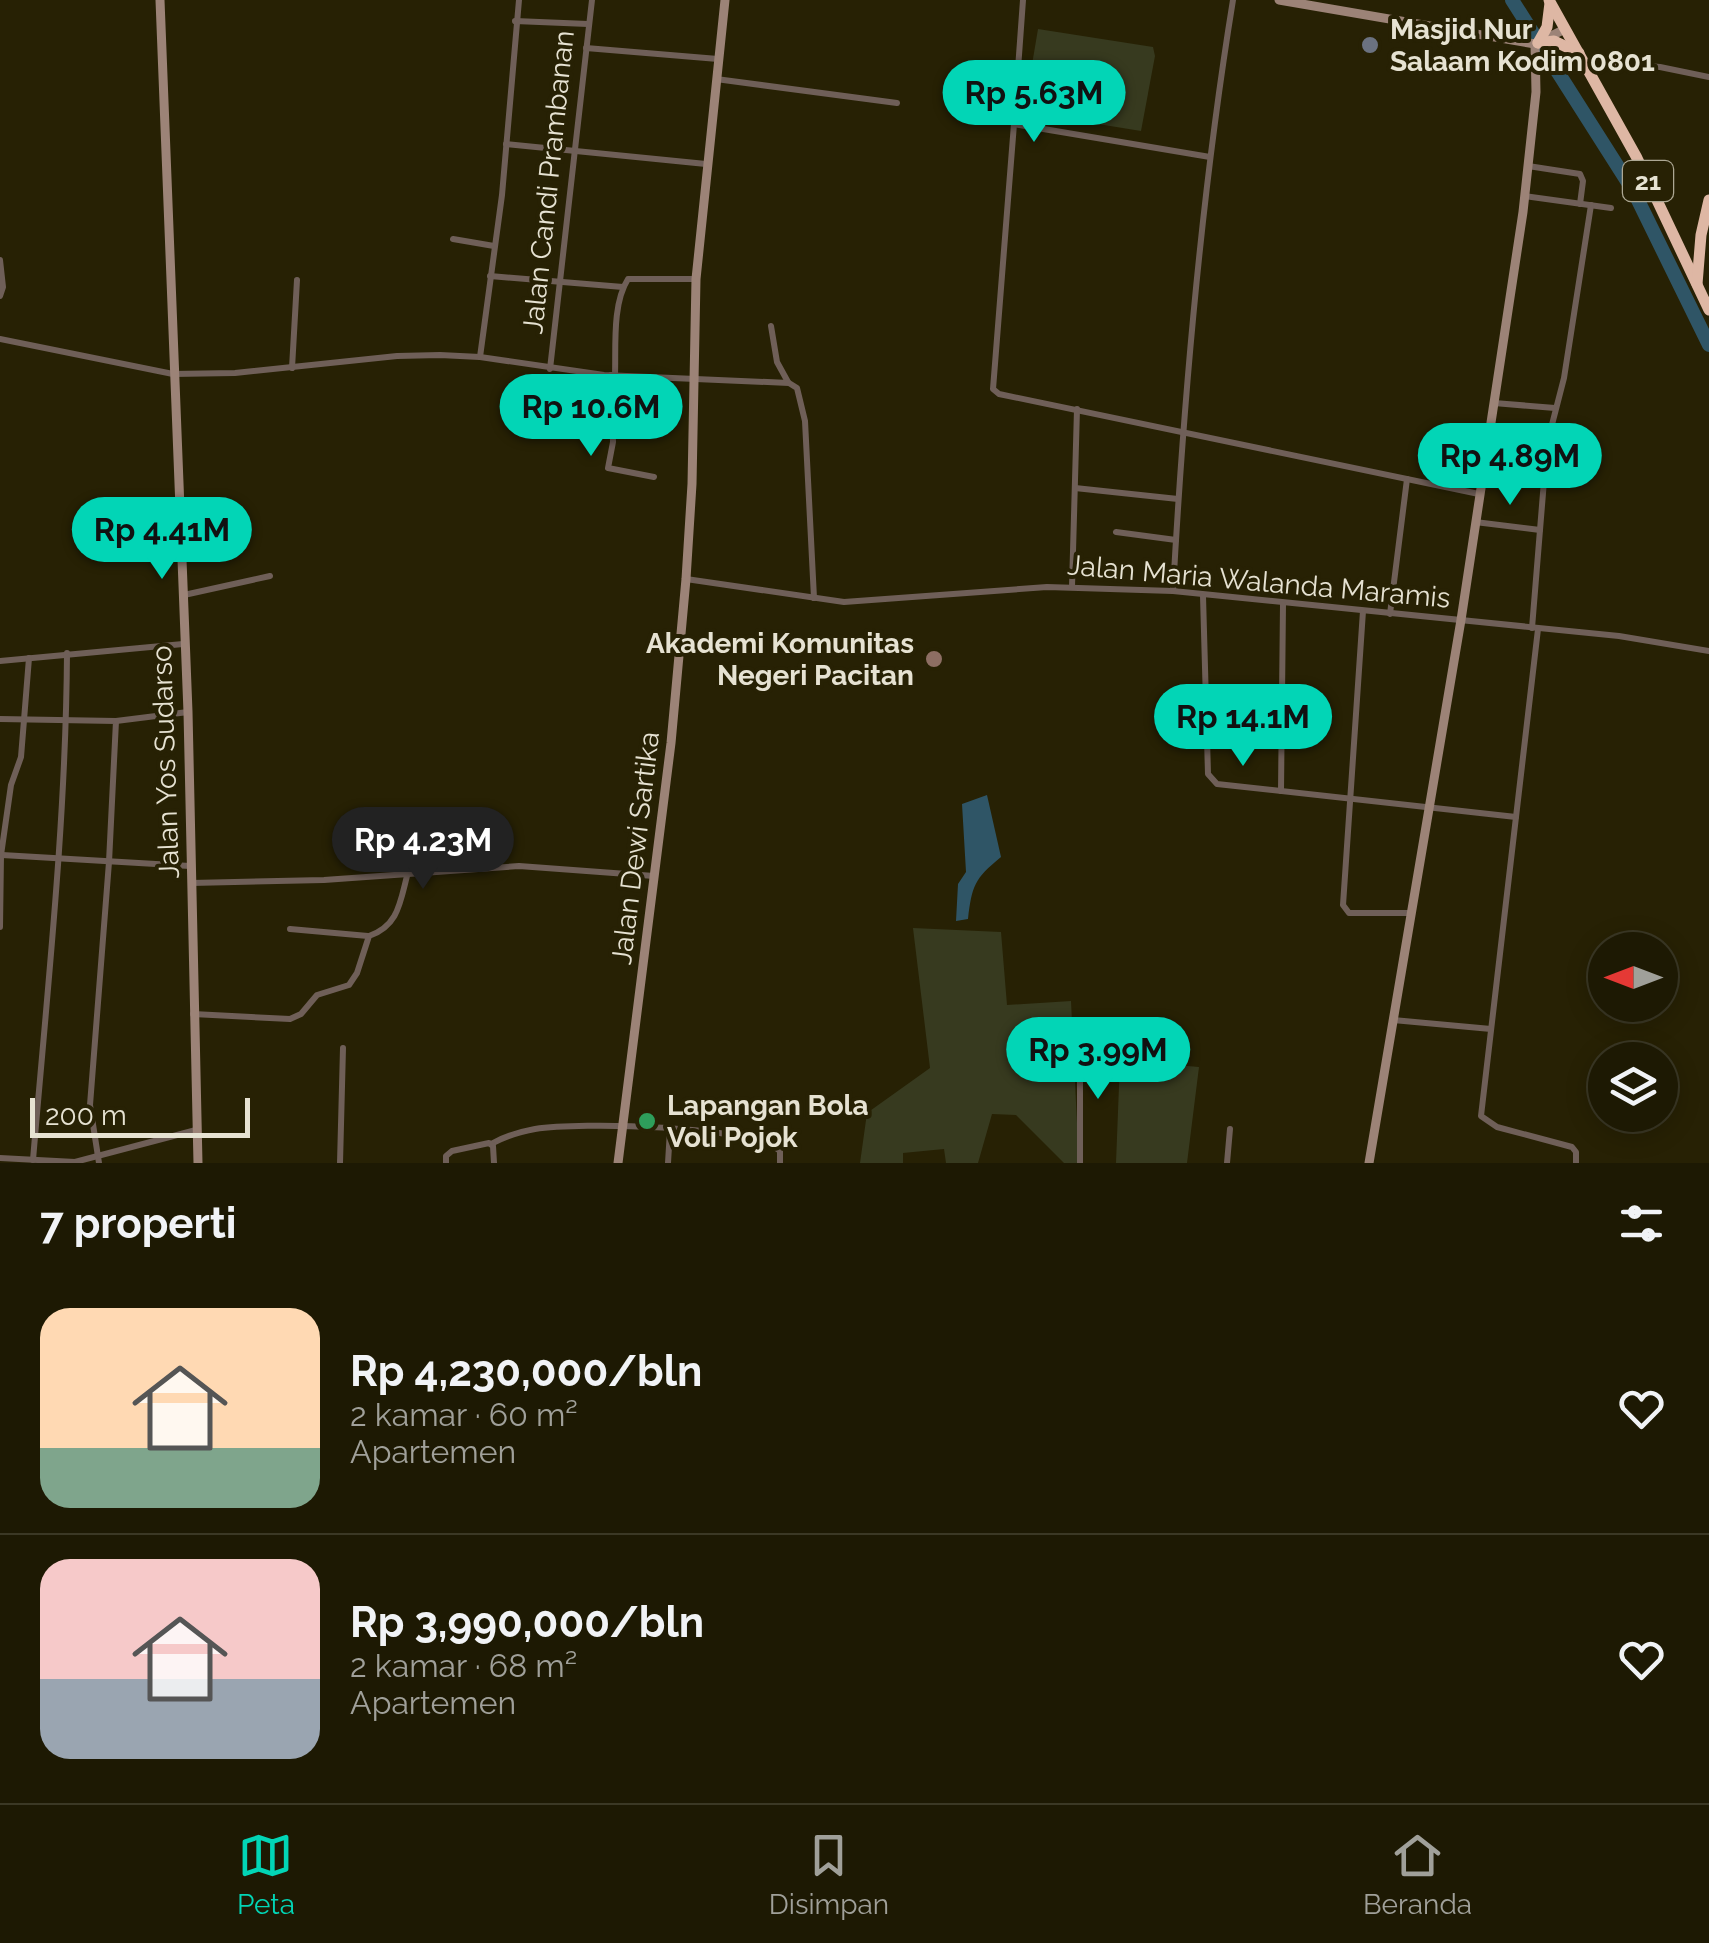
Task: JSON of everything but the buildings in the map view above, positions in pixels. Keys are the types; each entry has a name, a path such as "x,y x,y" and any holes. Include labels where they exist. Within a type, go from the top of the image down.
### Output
{"highway":[{"path":"1550,1 1547,27 1539,42 1558,43 1584,58"},
{"name":"21","path":"1550,1 1584,58 1709,310"},
{"path":"1697,285 1709,200"},
{"path":"1674,237 1702,235"}],"street":[{"name":"Jalan Yos Sudarso","path":"160,0 188,712 198,1163"},
{"path":"480,357 519,0"},
{"name":"Jalan Candi Prambanan","path":"550,369 592,0"},
{"name":"Jalan Dewi Sartika","path":"618,1163 655,876 686,580 696,379 696,280 725,0"},
{"path":"1023,0 993,389 999,394 1479,494"},
{"path":"1172,591 1182,433 1210,157 1233,0"},
{"path":"1279,0 1539,42 1565,29"},
{"path":"515,21 588,24"},
{"path":"1369,1163 1461,620 1524,196 1539,42"},
{"path":"586,48 718,60"},
{"path":"1584,58 1709,77"},
{"path":"716,79 898,103"},
{"path":"1014,124 1210,157"},
{"path":"506,144 706,164"},
{"path":"1528,166 1580,174 1580,204"},
{"path":"1524,196 1611,208"},
{"path":"1576,1163 1572,1147 1497,1127 1482,1118 1535,628 1547,444 1564,378 1591,205"},
{"path":"453,240 494,246"},
{"path":"0,260 0,296"},
{"path":"490,276 623,287"},
{"path":"654,477 608,468 623,287 628,279 638,277 696,280"},
{"path":"292,368 296,280"},
{"path":"771,326 777,362 789,383"},
{"path":"0,338 172,374 292,368 397,356 480,357 613,375 789,383 798,388 805,421 814,598"},
{"path":"1494,402 1555,408"},
{"path":"1072,587 1077,409"},
{"path":"1390,614 1407,479"},
{"path":"1074,488 1178,499"},
{"path":"1475,522 1540,530"},
{"path":"1116,532 1176,540"},
{"path":"182,596 270,576"},
{"name":"Jalan Maria Walanda Maramis","path":"686,580 814,598 876,602 1072,587 1172,591 1619,636 1709,651"},
{"path":"1203,596 1208,774 1217,784 1516,816"},
{"path":"1281,792 1283,604"},
{"path":"1363,611 1344,910 1411,913"},
{"path":"0,661 183,644"},
{"path":"33,1160 58,859 67,653"},
{"path":"0,927 1,855 26,722 30,658"},
{"path":"0,719 116,721 188,712"},
{"path":"98,1159 90,1106 110,862 116,721"},
{"path":"1,855 190,866"},
{"path":"191,883 407,876 519,866 655,876"},
{"path":"290,929 369,936 385,929 395,918 407,876"},
{"path":"193,1014 296,1017 318,995 349,985 369,936"},
{"path":"1393,1020 1491,1029"},
{"path":"1080,1041 1080,1163"},
{"path":"340,1163 343,1048"},
{"path":"446,1163 446,1156 452,1151 491,1144 505,1136 532,1130 621,1127 736,1136 771,1144 780,1151 780,1163"},
{"path":"1227,1163 1230,1129"},
{"path":"0,1158 72,1163 196,1130"},
{"path":"668,1163 670,1130"},
{"path":"491,1144 494,1163"}],"green space":[{"path":"1038,29 1153,47 1155,56 1141,131 1024,112"},
{"path":"913,928 1001,932 1007,1005 1071,1001 1079,1163 1064,1163 1016,1115 992,1114 978,1163 946,1163 944,1149 903,1153 903,1163 860,1163 867,1113 930,1068"},
{"path":"1120,1060 1199,1067 1187,1163 1116,1163"}],"water":[{"path":"987,795 1001,857 976,884 968,919 956,921 958,884 966,872 962,804"}],"waterway":[{"path":"1512,0 1634,192 1709,345"}],"place":[{"name":"Masjid Nur Salaam Kodim 0801","path":"1370,45"},
{"name":"Akademi Komunitas Negeri Pacitan","path":"934,659"},
{"name":"Lapangan Bola Voli Pojok","path":"647,1121"}]}
